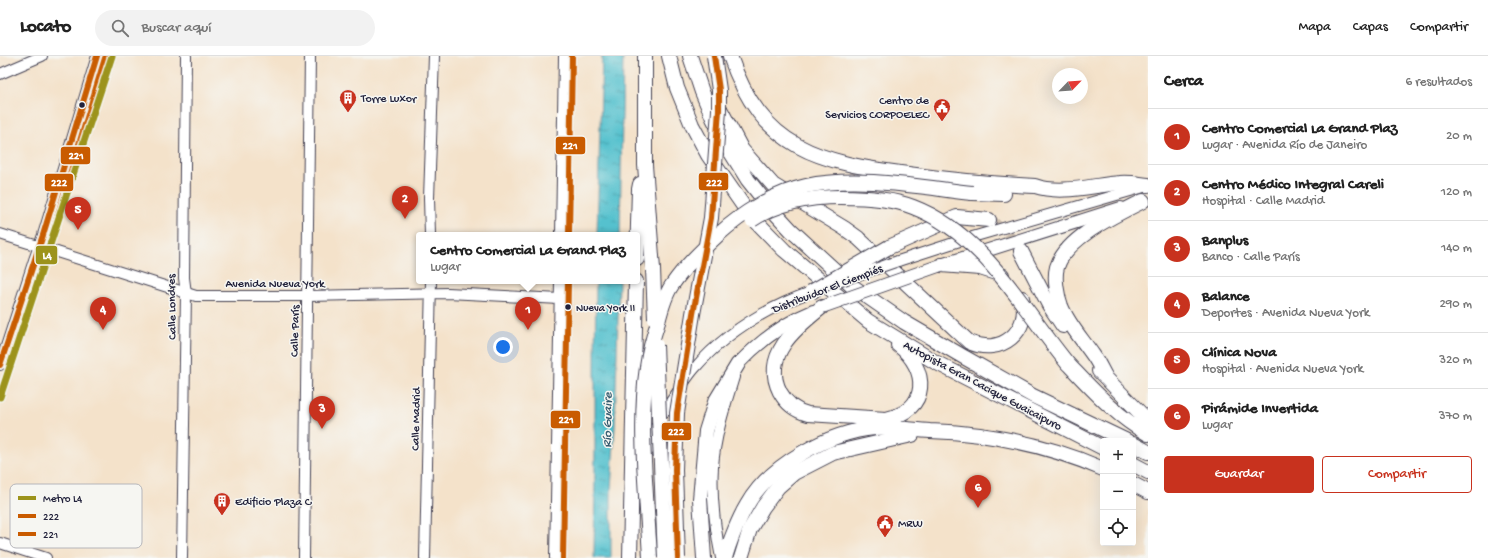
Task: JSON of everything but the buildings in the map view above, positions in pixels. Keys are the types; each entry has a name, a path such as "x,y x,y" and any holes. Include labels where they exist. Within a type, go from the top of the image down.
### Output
{"highway":[{"path":"645,56 645,165 653,269 665,558"},
{"name":"Autopista Gran Cacique Guaicaipuro","path":"669,56 677,88 692,125 708,155 748,214 784,250 868,321 935,362 1100,446"},
{"name":"Autopista Gran Cacique Guaicaipuro","path":"690,56 702,92 713,118 730,151 748,180 791,230 852,286 904,322 962,356 1033,396 1120,438"},
{"path":"699,56 711,92 742,150 773,185 858,238 969,342 979,345 992,346 1002,344 1012,336 1020,326 1024,311 1022,296 1013,283 1003,276 985,268 941,265"},
{"path":"678,558 675,470 677,413 693,314 711,218 719,110 714,56"},
{"path":"730,56 740,82 753,105 762,116 773,128 788,140 817,156 847,165 870,169 971,182 1035,186 1045,190"},
{"path":"638,232 639,189 645,165"},
{"path":"650,558 643,426 647,367 655,331 663,304 671,286 687,266 730,224 752,209 778,195 806,186 832,183 861,182 972,193 1035,194 1045,190 1088,187 1121,182 1148,185"},
{"path":"671,286 692,271 737,230 758,216 784,205 810,199 860,197 913,206 939,220 960,234 978,249 1018,296 1068,364 1107,404 1128,421 1148,434"},
{"path":"1105,376 1094,356 1076,331 1062,307 1057,287 1057,267 1063,255 1083,236 1101,223 1146,200"},
{"path":"811,292 889,247 957,217 989,220"},
{"path":"1022,251 1049,305 1089,363 1105,376 1148,421"},
{"path":"630,558 636,284"},
{"path":"822,307 788,338 781,347 775,364 776,381 782,396 791,406 801,413 886,418 905,412 915,402 919,394 921,383 919,374 914,364 901,347 868,321"},
{"path":"704,558 700,499 706,431 715,402 738,364"},
{"path":"725,558 746,505 756,491 784,464 820,443 857,431 876,428 957,432 1014,440 1046,448 1100,468"},
{"path":"741,558 750,529 763,507 778,487 794,473 833,453 930,431"},
{"path":"1136,446 1148,452"},
{"path":"1136,466 1148,472"},
{"path":"1136,486 1148,492"}],"main road":[{"name":"Distribuidor El Ciempiés","path":"738,364 754,347 778,328 806,313 941,265 1146,200"}],"street":[{"path":"0,74 42,56"},
{"path":"0,365 39,246 97,56"},
{"name":"Calle Londres","path":"182,558 186,293 184,278 186,56"},
{"name":"Calle París","path":"304,558 310,56"},
{"path":"430,232 429,198 434,56"},
{"path":"561,232 564,56"},
{"name":"Distribuidor El Ciempiés","path":"630,558 638,499 650,439 656,424 693,370 734,333 764,312 786,301 811,292 969,238 1148,185"},
{"name":"Avenida Nueva York","path":"0,234 196,296 308,296 448,292 560,299"},
{"name":"Calle Madrid","path":"425,558 431,284"},
{"path":"555,558 560,284"},
{"name":"Distribuidor El Ciempiés","path":"721,558 716,533 713,499 713,466 723,414 738,364"},
{"path":"0,543 10,546"},
{"path":"15,548 46,558"}],"water":[{"path":"602,56 623,56 620,232 597,232"},
{"name":"Río Guaire","path":"596,284 619,284 615,427 611,490 611,558 594,558"}],"tunnel":[{"path":"990,221 1021,250"}],"metro line":[{"name":"L4","path":"0,397 112,56"}],"transit line":[{"name":"222","path":"0,365 43,235 97,56"},
{"name":"221","path":"569,232 572,56"},
{"name":"222","path":"678,558 675,470 677,413 693,314 711,218 719,110 719,90 714,56"},
{"name":"221","path":"8,367 51,237 105,58"},
{"name":"221","path":"563,558 568,284"}],"place":[{"name":"Torre Luxor","path":"348,113"},
{"name":"Centro de Servicios CORPOELEC","path":"942,122"},
{"name":"Centro Médico Integral Careli","path":"405,219"},
{"name":"Clínica Nova","path":"78,230"},
{"name":"Nueva York II","path":"568,307"},
{"name":"Balance","path":"103,330"},
{"name":"Centro Comercial La Grand Plaz","path":"528,330"},
{"name":"Banplus","path":"322,429"},
{"name":"Pirámide Invertida","path":"978,508"},
{"name":"Edificio Plaza C","path":"222,516"},
{"name":"MRW","path":"885,538"}]}
